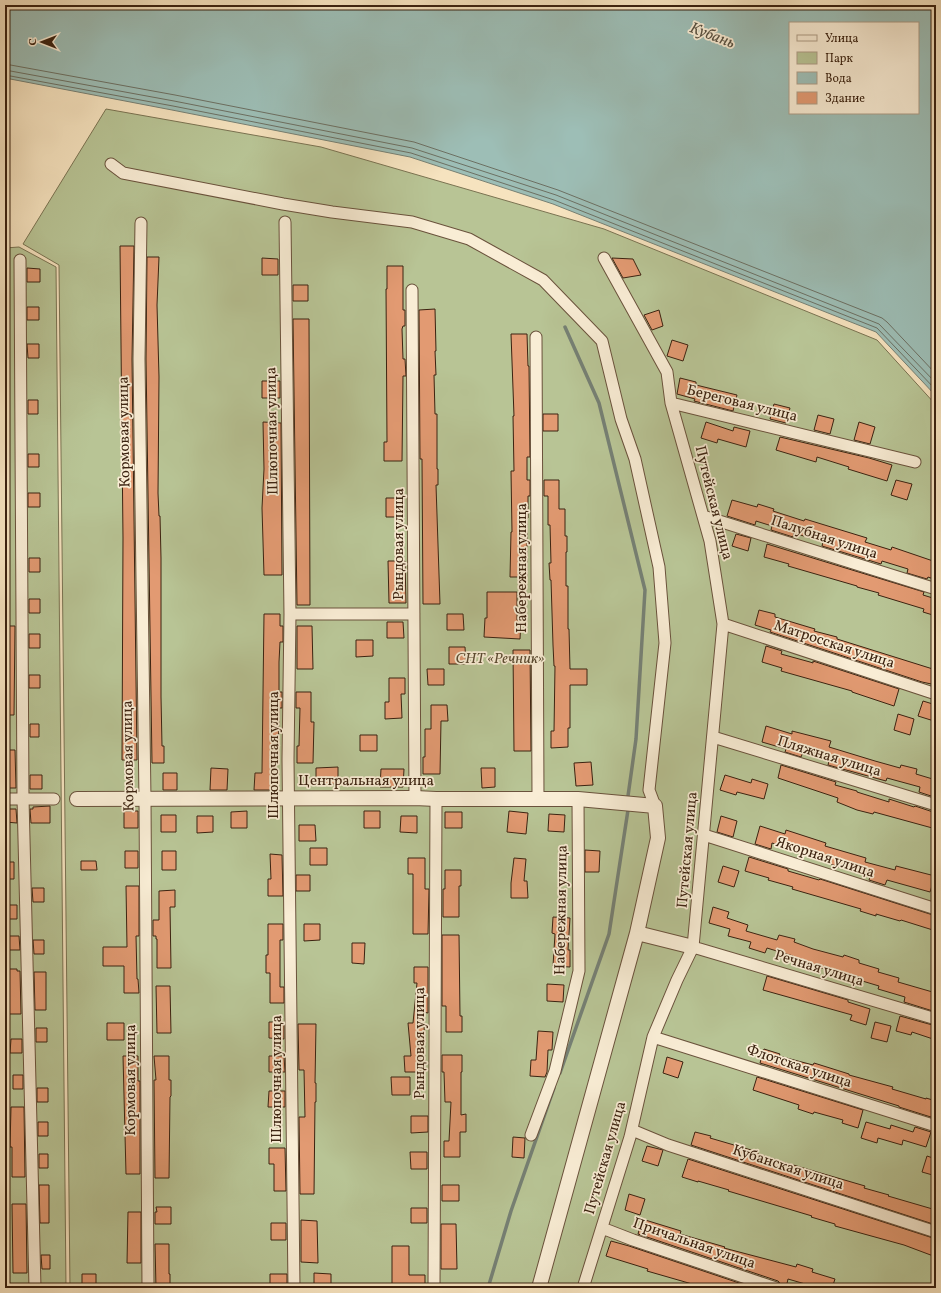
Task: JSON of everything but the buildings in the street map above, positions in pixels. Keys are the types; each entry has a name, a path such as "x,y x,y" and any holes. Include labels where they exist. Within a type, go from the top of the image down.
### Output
{"street":[{"path":"110,164 123,173 283,204 412,222 469,239 543,280 602,341 621,419 635,458 659,567 665,643 649,790 655,806 658,838 637,933 539,1288"},
{"name":"Шлюпочная улица","path":"285,222 290,614 288,759 290,798 294,1288"},
{"name":"Кормовая улица","path":"141,224 139,359 145,800 148,1288"},
{"name":"Береговая улица","path":"604,258 667,372 671,403 915,462"},
{"path":"20,260 23,798 35,1288"},
{"name":"Рындовая улица","path":"412,290 415,798"},
{"name":"Набережная улица","path":"536,337 538,798"},
{"name":"Путейская улица","path":"584,1288 632,1130 653,1037 677,980 694,947 723,624 710,541 671,403"},
{"name":"Палубная улица","path":"703,516 936,589"},
{"path":"290,614 414,614"},
{"name":"Матросская улица","path":"723,624 936,694"},
{"name":"Пляжная улица","path":"712,737 936,805"},
{"name":"Центральная улица","path":"77,799 538,798 578,799 655,806"},
{"path":"5,799 54,799"},
{"name":"Рындовая улица","path":"434,1288 436,799"},
{"name":"Набережная улица","path":"531,1135 555,1071 579,971 578,799"},
{"name":"Якорная улица","path":"704,835 936,909"},
{"path":"637,933 694,947"},
{"name":"Речная улица","path":"694,947 936,1019"},
{"name":"Флотская улица","path":"653,1037 936,1126"},
{"name":"Кубанская улица","path":"632,1130 668,1145 936,1232"},
{"name":"Причальная улица","path":"602,1228 633,1240 776,1288"}],"green space":[{"name":"СНТ «Речник»","path":"106,109 321,147 604,229 877,340 936,405 936,1288 70,1288 59,265 23,244"},
{"path":"19,247 56,267 66,1288 5,1288 5,248"}],"water":[{"name":"Кубань","path":"5,5 936,5 936,396 876,332 553,204 410,157 5,78"}],"waterway":[{"path":"565,327 599,403 645,590 636,739 628,796"},
{"path":"560,1073 609,934 628,810"},
{"path":"488,1288 511,1211 554,1088"}]}
